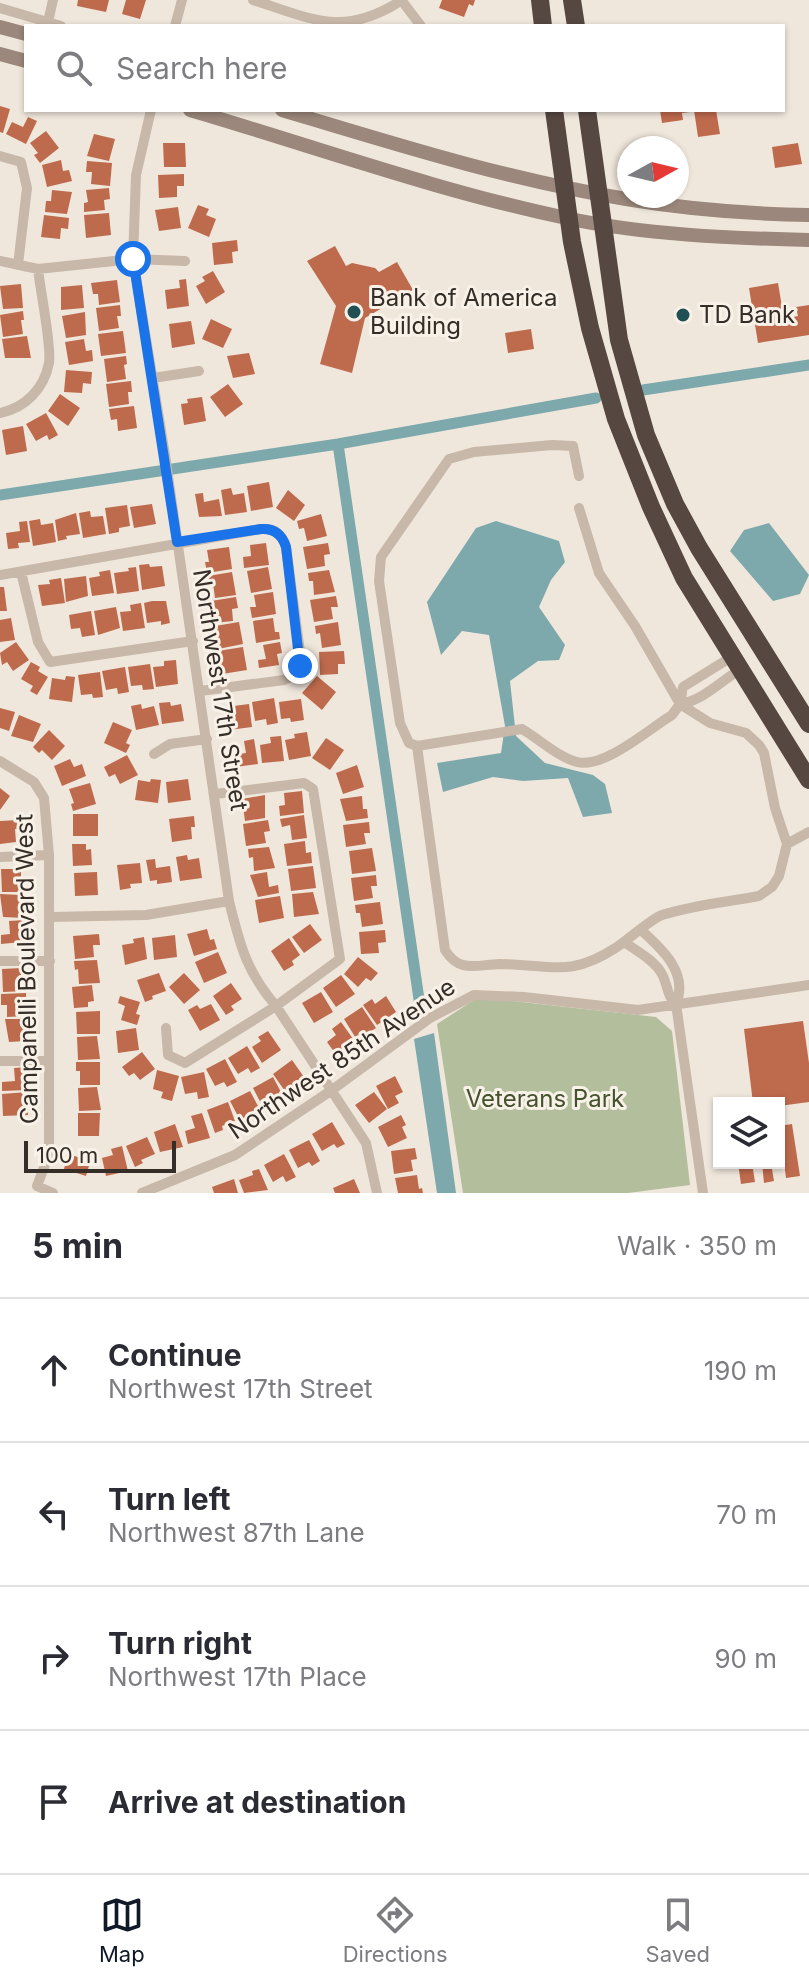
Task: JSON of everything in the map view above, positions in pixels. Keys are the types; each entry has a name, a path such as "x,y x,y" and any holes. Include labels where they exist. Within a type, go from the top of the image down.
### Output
{"highway":[{"path":"540,0 543,24"},
{"path":"572,0 576,24"},
{"path":"554,112 567,218 601,368 616,419 651,507 684,578 809,780"},
{"path":"587,112 619,340 642,423 675,504 809,724"}],"main road":[{"path":"0,27 24,33"},
{"path":"0,54 24,60"},
{"path":"196,112 450,190 567,218 680,233 809,240"},
{"path":"289,112 438,156 598,194 681,207 809,215"}],"street":[{"path":"48,22 53,0"},
{"path":"176,24 182,0"},
{"path":"253,0 322,22 352,22 378,15 402,0 420,24"},
{"path":"0,8 54,24"},
{"name":"Northwest 17th Street","path":"151,112 136,175 133,259 169,479 229,901 242,953 260,988 276,1006 366,1143 377,1193"},
{"path":"0,156 21,162 27,188 18,265"},
{"path":"0,261 38,269 133,259 185,261"},
{"path":"0,413 23,405 38,391 50,361 38,269"},
{"path":"153,378 199,371"},
{"path":"579,476 573,446 474,452 449,459 381,557 379,581 400,723 409,743 417,746 522,729 571,760 597,762 672,715 680,704 683,687 738,662"},
{"path":"417,746 445,950 452,961 460,966 502,964 566,969 593,961 658,916 759,896 772,887 779,876 787,844 775,808 764,753 746,733 710,723 680,704 635,626 599,573 579,508"},
{"path":"0,575 261,529 279,533 286,547 301,658 299,670 287,679 200,691"},
{"path":"21,572 38,642 50,662 193,641"},
{"path":"680,704 696,701 738,662"},
{"path":"154,754 170,744 207,739"},
{"name":"Campanelli Boulevard West","path":"0,761 34,782 44,798 49,855 49,1154 32,1190"},
{"path":"166,1028 168,1055 185,1063 276,1006 340,959 313,789 304,783 216,794"},
{"path":"787,844 809,832"},
{"path":"0,857 49,855"},
{"path":"50,917 146,915 229,901"},
{"path":"641,930 672,961 680,995 676,1004 703,1193"},
{"path":"624,942 653,963 662,974 668,997 676,1004"},
{"path":"0,961 50,961"},
{"name":"Northwest 85th Avenue","path":"142,1193 160,1190 235,1155 332,1090 430,1018 474,995 524,997 638,1010 809,985"},
{"path":"0,1061 49,1061"},
{"path":"32,1190 53,1193"}],"green space":[{"name":"Veterans Park","path":"495,999 656,1017 672,1031 690,1185 628,1193 463,1193 437,1024 474,1000"}],"water":[{"path":"496,521 559,541 565,562 551,580 539,607 565,645 559,660 538,661 510,681 516,736 545,763 593,775 605,784 612,813 583,817 568,778 523,781 493,777 443,792 437,763 501,753 505,726 489,635 462,631 441,655 427,602 476,528"},
{"path":"769,523 809,575 800,594 773,601 730,551 744,530"},
{"path":"434,1033 456,1193 437,1193 414,1039"}],"building":[{"path":"78,0 109,0 106,12 77,6"},
{"path":"126,0 146,0 140,19 122,14"},
{"path":"442,0 475,0 473,6 469,4 464,17 439,8"},
{"path":"0,106 10,109 3,133 0,132"},
{"path":"660,112 690,112 682,113 683,120 662,123"},
{"path":"694,112 716,112 720,134 698,137"},
{"path":"28,117 37,121 26,144 6,134 12,122 23,127"},
{"path":"46,131 59,148 40,163 34,155 38,153 30,143"},
{"path":"94,134 115,139 109,161 87,156"},
{"path":"163,143 185,143 186,167 164,167"},
{"path":"798,143 802,164 775,168 772,147"},
{"path":"61,160 63,171 69,170 72,181 47,187 42,165"},
{"path":"87,161 112,163 110,186 91,184 92,172 86,172"},
{"path":"184,174 184,186 177,186 177,197 159,198 158,175"},
{"path":"109,188 110,199 104,200 105,210 84,212 84,203 88,202 86,190"},
{"path":"52,190 72,192 67,214 45,212"},
{"path":"198,205 209,209 206,215 216,219 209,237 188,228"},
{"path":"178,207 181,228 159,231 155,210"},
{"path":"109,213 111,235 86,238 84,215"},
{"path":"44,215 69,218 68,229 61,228 60,239 41,237"},
{"path":"237,240 238,251 232,252 233,263 214,265 212,243"},
{"name":"Bank of America Building","path":"335,246 346,266 352,263 375,268 379,272 397,262 413,290 365,318 352,373 320,364 336,306 307,261"},
{"path":"213,271 225,292 206,304 196,286 205,281 202,277"},
{"path":"186,279 189,306 167,309 165,290 180,288 179,280"},
{"path":"117,280 120,302 99,305 98,294 93,294 91,283"},
{"path":"778,283 784,319 798,316 796,307 809,305 809,335 758,343 749,288"},
{"path":"21,284 23,308 3,309 0,286"},
{"path":"82,285 84,308 61,310 61,287"},
{"path":"120,305 121,316 117,316 119,328 99,331 96,308"},
{"path":"23,311 23,334 3,337 0,315"},
{"path":"85,312 86,335 66,338 62,316"},
{"path":"211,319 232,329 223,348 202,339"},
{"path":"191,321 195,344 172,348 169,324"},
{"path":"531,329 534,349 508,353 505,333"},
{"path":"123,331 126,353 101,356 98,334"},
{"path":"27,336 31,358 5,358 2,339"},
{"path":"84,339 86,351 92,350 93,361 69,365 65,342"},
{"path":"249,353 255,374 233,378 227,356"},
{"path":"126,356 126,379 107,382 104,359"},
{"path":"66,370 92,372 91,384 83,383 82,393 64,392"},
{"path":"131,381 129,404 109,407 106,384"},
{"path":"228,384 243,404 225,417 210,397"},
{"path":"60,394 80,408 68,426 48,411"},
{"path":"202,397 206,421 184,425 181,404 188,403 187,399"},
{"path":"134,406 137,428 118,431 117,419 111,420 109,409"},
{"path":"46,413 58,435 49,440 47,435 36,441 26,424"},
{"path":"23,426 27,451 6,455 2,430"},
{"path":"269,482 273,507 251,511 247,486"},
{"path":"231,488 233,495 244,493 247,512 225,515 221,490"},
{"path":"288,490 305,505 294,521 276,508"},
{"path":"203,493 204,502 219,499 222,516 199,517 195,494"},
{"path":"152,504 156,524 134,528 130,507"},
{"path":"127,505 130,526 109,534 105,508"},
{"path":"90,511 91,517 103,516 106,534 83,538 79,513"},
{"path":"76,513 80,534 58,541 55,520"},
{"path":"321,514 327,536 307,541 304,528 299,529 297,521"},
{"path":"40,519 41,525 53,523 56,542 33,546 29,521"},
{"path":"27,521 30,542 18,543 19,548 8,549 6,533 20,531 19,522"},
{"path":"266,543 269,565 244,568 243,557 251,556 250,545"},
{"path":"328,543 330,554 324,555 325,566 307,569 303,547"},
{"path":"229,547 232,569 207,573 207,550"},
{"path":"149,564 150,567 162,566 165,586 142,590 139,565"},
{"path":"136,567 139,591 117,594 114,573"},
{"path":"268,567 272,589 251,593 247,571"},
{"path":"110,570 114,593 92,596 89,578"},
{"path":"329,570 335,592 314,595 313,581 309,581 308,573"},
{"path":"232,572 236,595 215,598 213,583 209,584 208,576"},
{"path":"86,576 88,596 66,602 64,579"},
{"path":"61,578 65,603 42,606 38,585 50,584 49,580"},
{"path":"0,587 4,587 7,611 0,611"},
{"path":"273,592 276,614 252,618 250,607 256,607 254,595"},
{"path":"336,596 338,607 331,607 333,619 314,622 310,600"},
{"path":"236,597 238,608 232,609 233,621 214,623 211,601"},
{"path":"166,601 170,623 147,623 144,603"},
{"path":"141,603 145,628 123,631 120,612 131,611 130,605"},
{"path":"116,607 120,628 98,635 94,611"},
{"path":"91,611 95,635 82,637 80,628 71,629 69,615"},
{"path":"11,618 15,640 0,642 0,620"},
{"path":"273,618 275,632 279,632 280,639 256,643 253,621"},
{"path":"239,622 243,644 218,649 215,626"},
{"path":"338,622 341,645 322,648 320,633 316,634 315,626"},
{"path":"16,642 29,660 13,671 7,662 2,665 0,653"},
{"path":"280,642 282,653 277,654 279,665 259,668 258,660 266,659 263,645"},
{"path":"243,647 247,670 222,674 218,651"},
{"path":"344,651 345,664 338,664 338,674 320,675 319,652"},
{"path":"176,660 178,684 156,687 153,667 164,666 164,661"},
{"path":"31,662 48,677 37,695 30,691 33,686 21,679"},
{"path":"150,664 154,689 143,690 142,685 131,686 128,667"},
{"path":"125,667 129,692 118,694 117,688 106,690 102,671"},
{"path":"100,672 103,697 81,695 78,675"},
{"path":"66,676 75,677 72,702 49,699 52,678 65,680"},
{"path":"317,676 336,692 322,710 302,693"},
{"path":"274,698 278,723 267,725 266,719 255,721 252,702"},
{"path":"301,699 304,720 291,722 290,718 281,719 279,702"},
{"path":"170,702 171,706 181,704 184,721 162,724 159,703"},
{"path":"141,704 142,709 154,706 159,725 136,730 131,706"},
{"path":"249,704 252,727 229,730 226,707"},
{"path":"0,708 15,712 9,731 0,728"},
{"path":"19,715 41,724 33,742 11,736"},
{"path":"113,722 132,730 126,743 130,745 126,753 104,743"},
{"path":"49,730 65,746 52,760 42,750 39,753 33,747"},
{"path":"307,732 311,756 289,760 285,740 295,738 294,734"},
{"path":"281,736 284,761 262,763 260,745 271,743 270,737"},
{"path":"326,738 344,750 330,770 312,758"},
{"path":"254,739 258,764 235,767 233,755 246,753 244,741"},
{"path":"127,755 138,775 120,784 115,774 109,777 104,767"},
{"path":"70,759 74,767 82,764 86,776 62,786 54,766"},
{"path":"357,765 364,787 343,794 336,773"},
{"path":"151,779 161,780 158,803 135,800 138,780 150,782"},
{"path":"188,779 191,800 168,803 166,782"},
{"path":"90,783 96,804 73,811 71,804 74,803 69,789"},
{"path":"0,788 10,796 0,810"},
{"path":"302,791 304,813 280,816 279,806 285,805 284,793"},
{"path":"265,795 265,818 245,821 242,799"},
{"path":"362,796 363,809 367,809 368,818 346,821 340,799"},
{"path":"73,814 98,814 98,836 73,836"},
{"path":"304,815 307,838 292,840 290,825 282,827 280,819"},
{"path":"194,816 192,839 172,842 169,819"},
{"path":"19,820 20,829 15,829 16,842 0,844 0,821"},
{"path":"268,820 270,831 264,832 266,843 246,846 243,824"},
{"path":"369,822 370,833 364,833 366,844 346,847 343,825"},
{"path":"305,841 306,853 311,852 312,863 287,866 284,844"},
{"path":"72,844 86,844 86,850 91,849 92,865 73,866"},
{"path":"269,847 275,868 254,871 253,857 249,858 248,849"},
{"path":"372,848 376,871 352,874 349,851"},
{"path":"187,855 188,860 199,858 202,878 180,881 176,857"},
{"path":"155,859 156,868 170,866 172,882 157,884 157,880 150,881 146,860"},
{"path":"140,863 142,883 130,884 131,888 120,890 117,865"},
{"path":"313,866 316,888 291,891 288,869"},
{"path":"1,869 21,869 21,884 25,884 25,892 2,892"},
{"path":"97,872 98,895 75,896 74,873"},
{"path":"267,872 269,887 278,885 279,893 258,897 250,875"},
{"path":"376,875 377,886 371,886 373,898 354,901 351,878"},
{"path":"313,892 319,914 294,917 292,894"},
{"path":"0,894 21,895 25,918 3,917"},
{"path":"280,896 284,918 259,923 255,900"},
{"path":"380,902 383,924 362,927 355,905"},
{"path":"25,920 26,928 21,928 22,942 1,944 1,935 10,934 9,921"},
{"path":"310,924 322,940 304,953 292,937"},
{"path":"207,929 217,949 194,956 187,934"},
{"path":"385,930 386,942 378,943 379,953 361,954 359,932"},
{"path":"99,934 100,945 93,945 94,957 75,959 73,936"},
{"path":"175,935 177,957 154,960 152,938"},
{"path":"144,937 147,959 125,965 122,945"},
{"path":"289,938 300,955 292,961 294,965 284,971 271,951"},
{"path":"218,952 227,973 204,983 195,962"},
{"path":"358,957 378,973 371,981 366,978 358,987 344,974"},
{"path":"97,960 100,983 79,984 74,961"},
{"path":"21,968 26,991 3,992 2,969"},
{"path":"159,973 166,991 145,1002 137,980"},
{"path":"184,973 200,990 184,1004 169,987"},
{"path":"341,975 355,994 336,1007 323,988"},
{"path":"231,983 242,999 231,1006 234,1010 226,1015 213,996"},
{"path":"92,985 94,1001 88,1002 88,1007 74,1008 72,987"},
{"path":"321,992 333,1012 314,1023 302,1003"},
{"path":"26,993 27,1016 7,1017 7,1005 1,1005 1,994"},
{"path":"120,996 140,1002 136,1014 140,1015 137,1025 121,1020 125,1006 118,1003"},
{"path":"386,996 396,1012 377,1025 363,1005 372,999 375,1004"},
{"path":"211,1004 220,1020 200,1031 188,1010 197,1005 200,1009"},
{"path":"362,1007 376,1028 357,1040 344,1019"},
{"path":"100,1011 100,1034 77,1034 76,1012"},
{"path":"5,1019 26,1019 26,1041 9,1042"},
{"path":"803,1021 809,1063 809,1102 785,1105 785,1097 752,1097 744,1029"},
{"path":"341,1022 356,1043 337,1056 327,1042 336,1035 332,1029"},
{"path":"136,1028 139,1050 118,1053 116,1031"},
{"path":"268,1031 281,1050 262,1063 252,1047 261,1041 258,1037"},
{"path":"97,1036 100,1059 78,1060 77,1037"},
{"path":"247,1046 260,1068 251,1073 248,1068 238,1074 228,1058"},
{"path":"142,1052 155,1069 140,1080 134,1073 129,1076 122,1067"},
{"path":"225,1059 237,1082 227,1087 224,1082 215,1086 206,1069"},
{"path":"292,1060 304,1077 287,1094 273,1074"},
{"path":"76,1062 100,1062 100,1085 80,1085"},
{"path":"27,1067 28,1090 2,1091 2,1082 15,1081 14,1068"},
{"path":"157,1070 179,1076 172,1101 161,1098 163,1092 153,1089"},
{"path":"204,1072 209,1097 198,1099 197,1092 185,1094 181,1077"},
{"path":"395,1076 403,1092 395,1096 399,1103 388,1109 376,1086"},
{"path":"273,1077 282,1094 271,1100 273,1104 264,1109 253,1088"},
{"path":"97,1087 101,1110 79,1111 78,1088"},
{"path":"250,1091 259,1108 247,1114 249,1118 241,1122 230,1101"},
{"path":"27,1092 28,1115 3,1116 2,1094"},
{"path":"374,1092 387,1109 369,1123 355,1105"},
{"path":"228,1102 235,1121 222,1126 223,1130 215,1133 207,1110"},
{"path":"78,1113 100,1113 99,1136 78,1136"},
{"path":"202,1113 210,1138 188,1144 185,1131 195,1128 191,1116"},
{"path":"401,1115 407,1138 388,1147 378,1127"},
{"path":"332,1122 345,1144 337,1148 334,1144 322,1151 312,1134"},
{"path":"175,1124 183,1147 160,1152 154,1132"},
{"path":"792,1124 800,1176 786,1178 785,1125"},
{"path":"147,1137 155,1154 141,1160 143,1163 135,1167 126,1146"},
{"path":"309,1140 320,1161 298,1168 289,1150"},
{"path":"122,1146 128,1171 106,1176 102,1158 113,1155 111,1149"},
{"path":"415,1148 417,1159 411,1160 413,1171 394,1174 391,1151"},
{"path":"84,1149 93,1152 86,1176 64,1169 68,1154 81,1158"},
{"path":"284,1154 296,1177 286,1182 283,1176 273,1182 264,1165"},
{"path":"259,1169 268,1190 244,1193 239,1180"},
{"path":"739,1169 753,1169 755,1182 741,1184"},
{"path":"763,1169 772,1169 774,1181 764,1183"},
{"path":"417,1175 419,1189 422,1188 423,1193 398,1193 395,1178"},
{"path":"234,1179 238,1193 214,1193 212,1187"},
{"path":"354,1179 360,1193 335,1193 333,1188"}],"waterway":[{"path":"643,390 809,365"},
{"path":"0,495 338,444 596,398"},
{"path":"338,444 420,1006"}],"place":[{"name":"Bank of America Building","path":"354,312"},
{"name":"TD Bank","path":"683,315"}],"route":[{"path":"133,259 177,542 266,528 279,533 286,547 300,666"}]}
